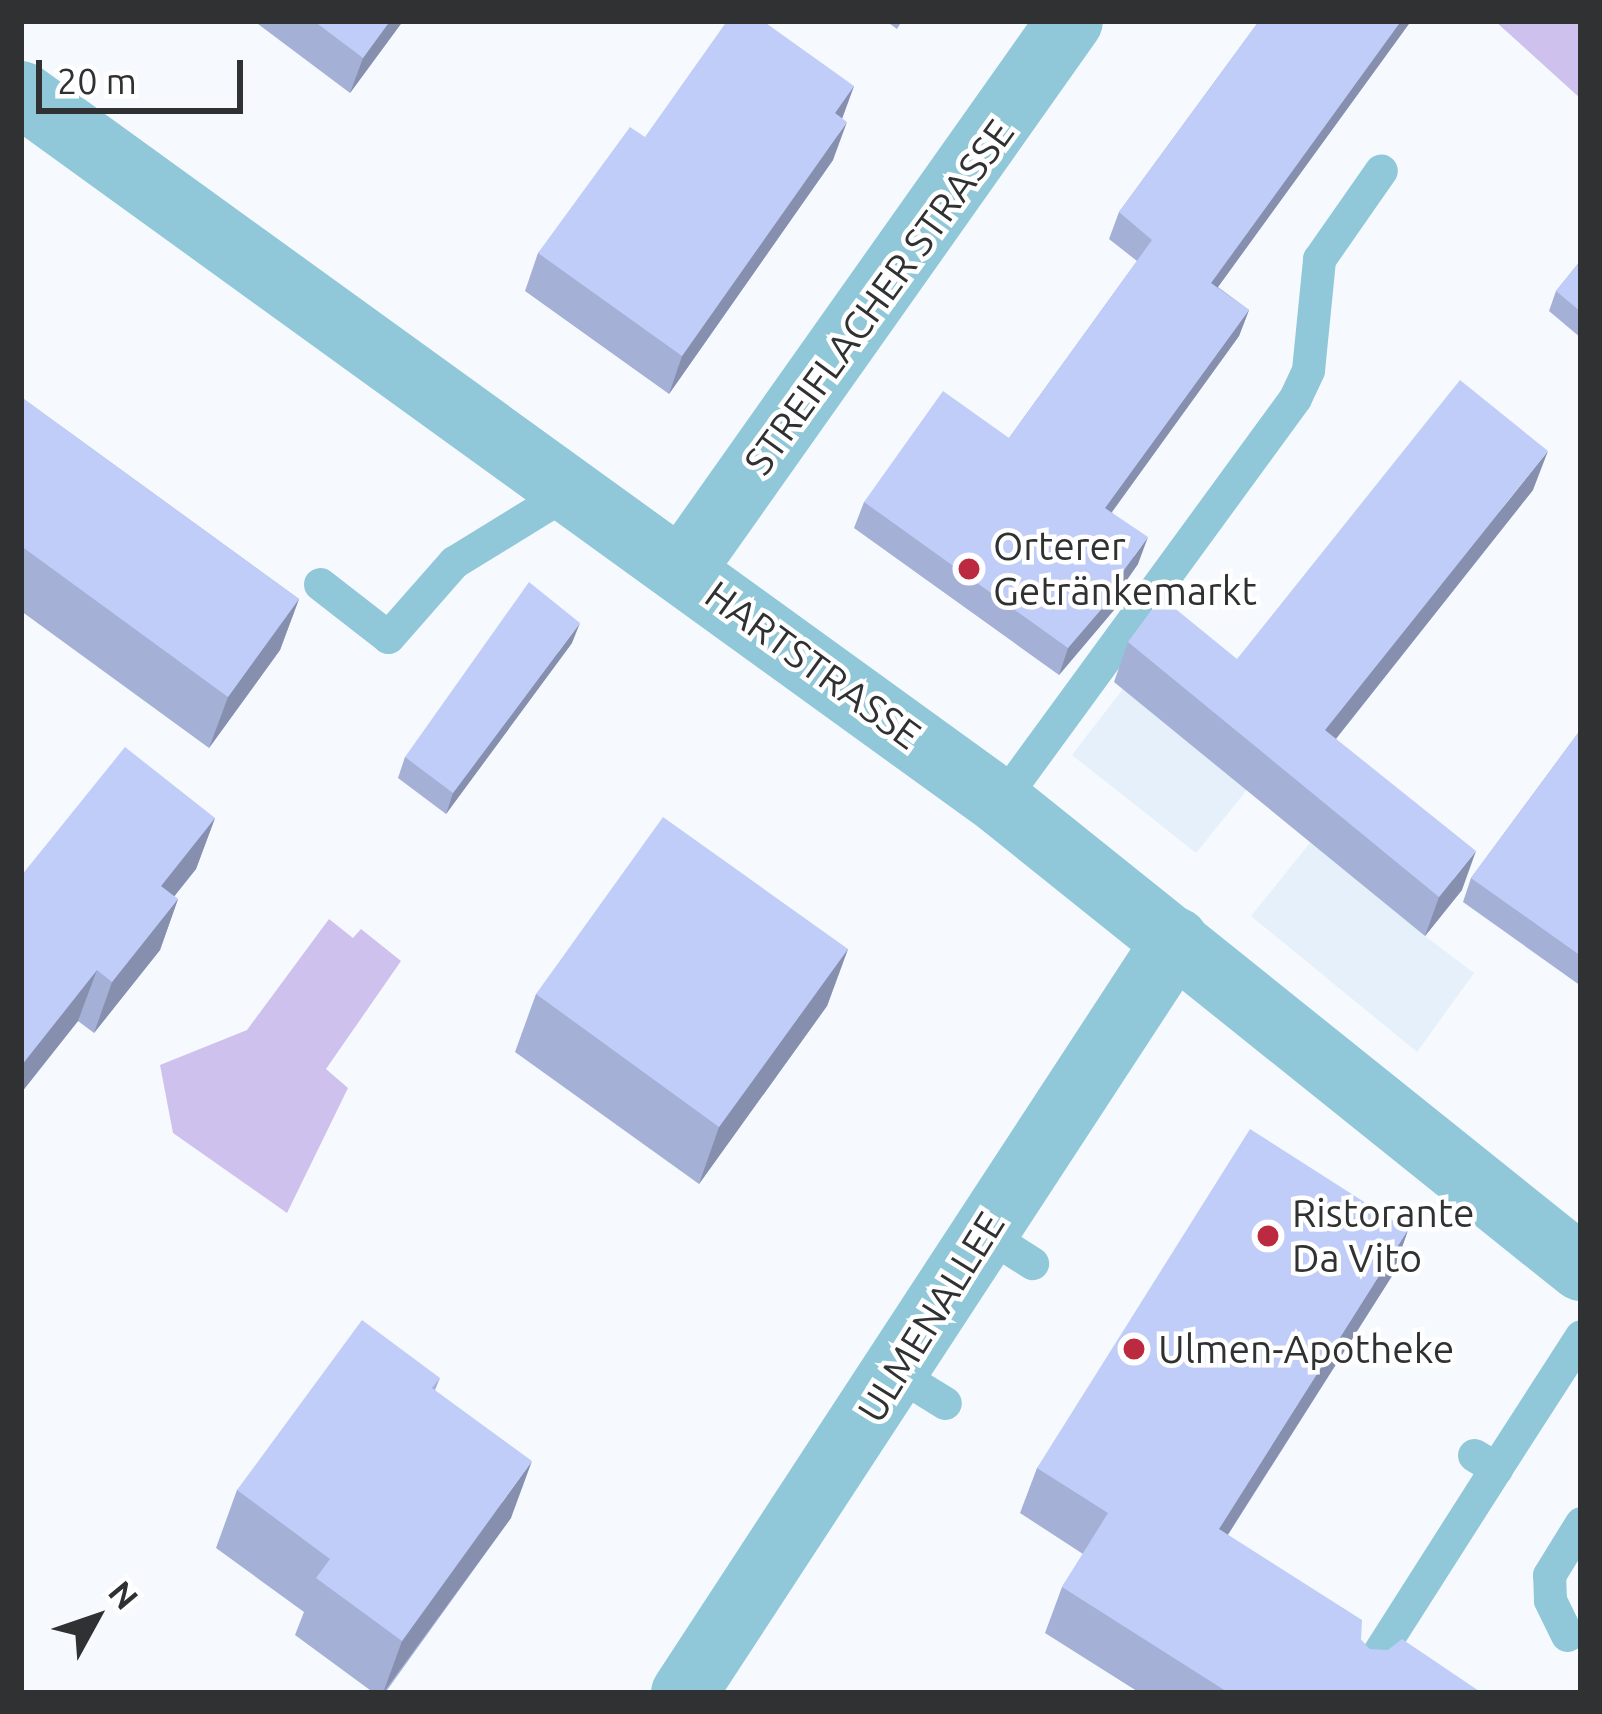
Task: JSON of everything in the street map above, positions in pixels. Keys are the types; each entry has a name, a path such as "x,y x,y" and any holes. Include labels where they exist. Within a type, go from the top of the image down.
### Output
{"street":[{"name":"STREIFLACHER STRASSE","path":"682,570 1070,21"},
{"name":"HARTSTRASSE","path":"21,94 1000,802 1581,1268"},
{"name":"ULMENALLEE","path":"684,1693 922,1389 1009,1248 1176,940"}],"lane":[{"path":"1000,802 1295,398 1308,370 1319,260 1381,170"},
{"path":"320,584 388,637 454,562 572,490"},
{"path":"1363,1677 1485,1461 1581,1336"},
{"path":"1567,1635 1550,1600 1549,1575 1581,1523"}],"shaded area":[{"path":"1495,21 1581,21 1581,99"},
{"path":"1157,645 1283,745 1196,853 1072,755"},
{"path":"1346,798 1462,890 1425,936 1474,973 1417,1052 1251,916"},
{"path":"329,919 353,938 361,929 401,961 326,1069 348,1088 287,1213 173,1133 160,1065 247,1030"}],"building":[{"path":"314,21 390,21 363,58"},
{"path":"727,21 763,21 854,86 835,113 847,122 682,356 538,253 630,127 645,137"},
{"path":"1259,21 1401,21 1211,283 1249,310 1105,508 1148,537 1118,578 1124,583 1068,648 864,502 943,391 1009,438 1152,240 1119,212"},
{"path":"1581,260 1581,312 1556,291"},
{"path":"1460,380 1548,451 1325,730 1476,851 1439,897 1128,642 1161,597 1237,659"},
{"path":"21,397 299,599 228,697 21,546"},
{"path":"529,582 580,623 453,793 405,757"},
{"path":"1581,729 1581,956 1471,878"},
{"path":"125,747 215,818 161,886 178,899 112,982 97,970 21,1066 21,876"},
{"path":"663,817 848,949 719,1127 536,994"},
{"path":"1250,1129 1408,1230 1219,1529 1362,1620 1361,1640 1370,1649 1388,1650 1402,1639 1482,1693 1229,1693 1062,1587 1108,1513 1037,1468"},
{"path":"362,1320 440,1378 432,1388 532,1461 402,1641 316,1578 330,1559 237,1490"}],"place":[{"name":"Orterer Getränkemarkt","path":"969,569"},
{"name":"Ristorante Da Vito","path":"1268,1236"},
{"name":"Ulmen-Apotheke","path":"1134,1349"}]}
